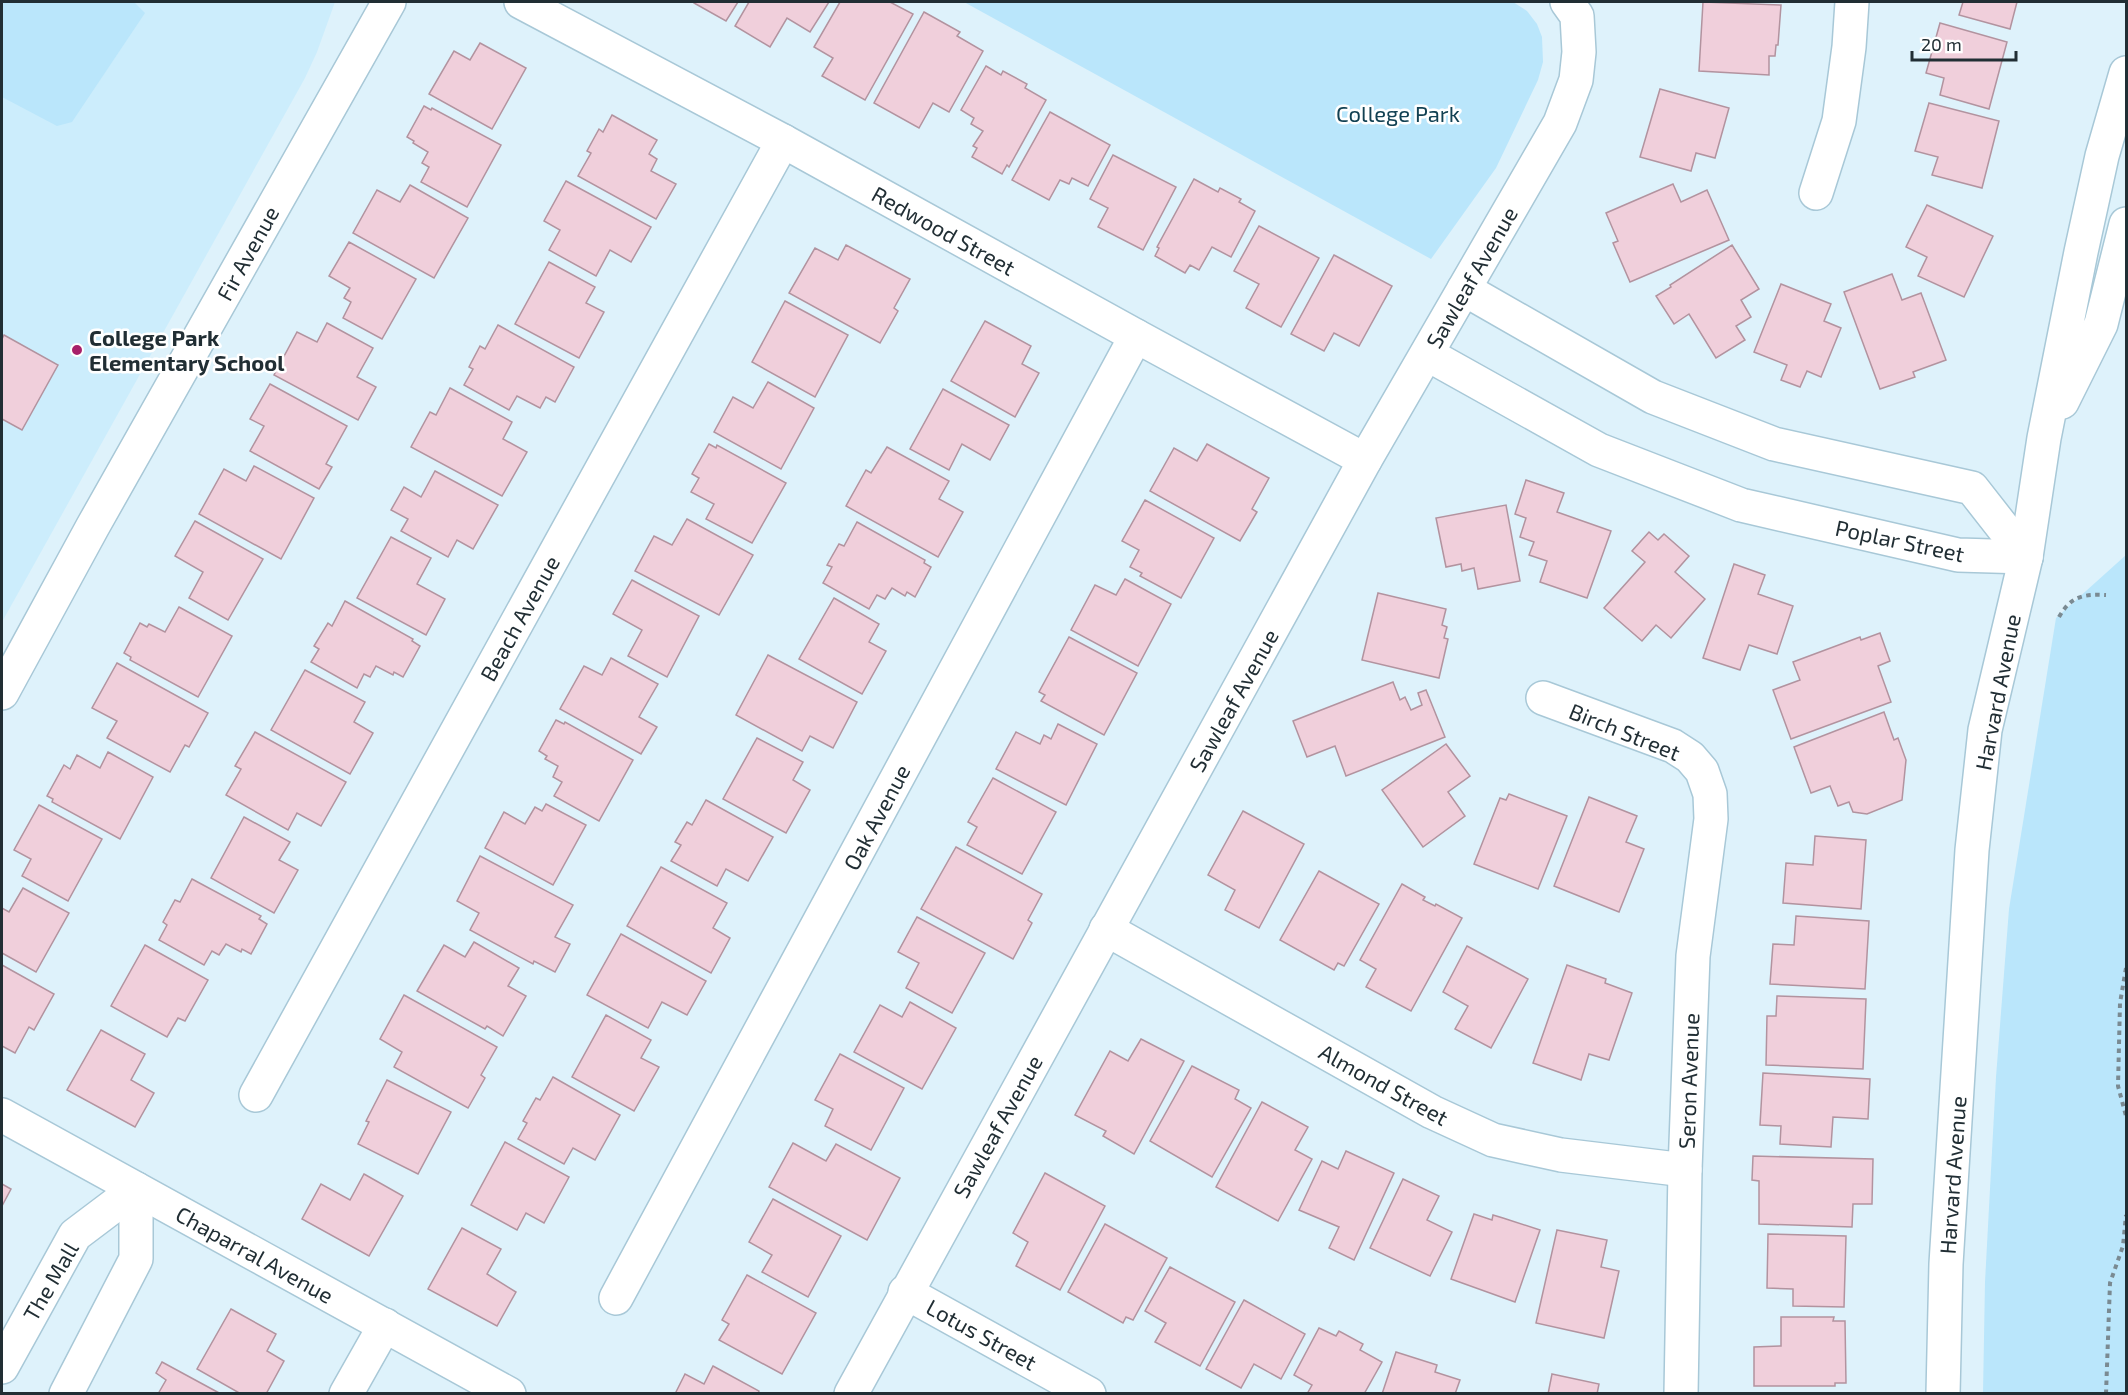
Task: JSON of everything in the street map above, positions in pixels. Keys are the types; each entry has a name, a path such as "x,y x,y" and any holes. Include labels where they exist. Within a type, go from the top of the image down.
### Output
{"street":[{"name":"Fir Avenue","path":"2,693 93,526 389,2"},
{"name":"Redwood Street","path":"521,2 783,141 1365,460"},
{"name":"Sawleaf Avenue","path":"851,1394 905,1292 1365,460 1560,123 1576,80 1579,52 1577,16 1567,2"},
{"path":"1816,193 1839,121 1850,47 1852,2"},
{"name":"Harvard Avenue","path":"1943,1394 1946,1264 1973,839 1985,730 2026,557 2044,438 2081,252 2102,156 2126,75"},
{"name":"Beach Avenue","path":"256,1095 783,141"},
{"path":"2044,438 2101,324 2127,224"},
{"path":"1464,289 1653,397 1774,444 1971,488 2026,557"},
{"name":"Oak Avenue","path":"616,1299 1136,336"},
{"name":"Poplar Street","path":"1427,354 1599,450 1741,505 1958,555 2026,557"},
{"name":"Birch Street","path":"1543,698 1673,746 1690,757 1702,771"},
{"name":"Seron Avenue","path":"1681,1394 1685,1170 1693,956 1711,819 1710,794 1702,771"},
{"name":"Almond Street","path":"1106,929 1432,1112 1493,1140 1561,1155 1685,1170"},
{"name":"Chaparral Avenue","path":"2,1115 509,1394"},
{"path":"66,1394 136,1259 136,1189"},
{"name":"The Mall","path":"2,1367 75,1235 136,1189"},
{"name":"Lotus Street","path":"905,1292 1089,1394"},
{"path":"346,1394 384,1325"}],"path":[{"path":"2059,617 2066,605 2077,597 2093,594 2106,595"},
{"path":"2127,968 2120,1003 2118,1086 2127,1116"},
{"path":"2106,1394 2109,1283 2123,1246 2127,1215"}],"shaded area":[{"name":"College Park Elementary School","path":"2,2 335,2 305,78 2,622"}],"green space":[{"path":"2,2 134,2 145,13 72,122 57,126 2,97"},
{"name":"College Park","path":"964,2 1513,2 1527,11 1537,24 1542,37 1543,62 1538,80 1496,168 1431,259"},
{"path":"2126,555 2126,1393 1983,1393 1985,1282 1996,1077 2009,909 2056,618"}],"building":[{"path":"694,2 738,2 726,21"},
{"path":"749,2 829,2 810,32 787,18 770,47 735,26"},
{"path":"840,2 890,2 913,14 865,100 822,76 833,58 814,47"},
{"path":"1703,2 1781,5 1778,45 1776,45 1775,56 1769,56 1769,75 1699,71"},
{"path":"1963,2 2017,2 2010,29 1959,15"},
{"path":"924,12 960,32 957,36 983,51 949,112 933,103 919,128 874,103"},
{"path":"1940,23 2007,42 1989,109 1940,95 1944,78 1926,73"},
{"path":"480,43 526,68 492,129 429,94 454,51 470,60"},
{"path":"986,66 1001,75 1003,71 1027,84 1025,88 1046,100 1009,167 1007,165 1002,174 972,157 977,148 973,146 983,131 971,124 974,118 961,110"},
{"path":"1660,89 1729,108 1715,158 1696,153 1691,171 1640,157"},
{"path":"1929,103 1999,121 1982,188 1932,175 1938,157 1915,151"},
{"path":"424,106 431,110 432,108 501,145 467,207 421,182 429,167 422,163 428,152 407,137"},
{"path":"1050,112 1110,145 1088,186 1072,178 1069,184 1060,180 1049,200 1012,180"},
{"path":"612,115 657,140 649,154 657,159 651,171 676,184 656,219 578,176 591,153 587,151 599,129 603,132"},
{"path":"1113,155 1176,187 1143,250 1098,227 1108,208 1090,199"},
{"path":"1194,179 1218,192 1220,188 1241,199 1239,202 1255,211 1231,257 1212,247 1199,270 1190,265 1185,273 1155,256 1159,248 1157,247"},
{"path":"566,181 651,227 631,262 610,250 596,276 549,250 560,230 544,221"},
{"path":"1673,184 1681,202 1707,190 1729,240 1630,282 1613,243 1618,241 1606,213"},
{"path":"410,185 468,218 434,278 353,233 377,190 400,202"},
{"path":"1927,205 1993,236 1964,297 1918,276 1927,257 1906,247"},
{"path":"1259,226 1319,258 1281,327 1246,308 1259,284 1234,271"},
{"path":"349,242 416,279 382,339 343,318 351,302 344,298 350,288 329,276"},
{"path":"846,245 910,279 894,308 898,311 880,343 789,293 815,248 838,260"},
{"path":"1732,245 1759,289 1741,300 1751,317 1736,326 1745,340 1716,358 1689,314 1674,324 1656,296"},
{"path":"1334,255 1392,286 1359,346 1334,333 1324,351 1291,334"},
{"path":"549,262 595,287 586,303 604,312 579,358 515,324"},
{"path":"1892,274 1902,300 1921,293 1946,360 1913,372 1915,377 1880,389 1844,292"},
{"path":"1781,284 1831,304 1824,321 1841,328 1821,377 1807,371 1800,387 1781,380 1787,365 1754,352"},
{"path":"785,301 848,335 815,397 752,362"},
{"path":"985,321 1031,346 1022,364 1039,373 1015,417 951,381"},
{"path":"327,323 373,348 357,377 376,387 358,420 274,375 297,332 317,342"},
{"path":"498,325 574,367 555,402 546,397 540,408 517,396 509,410 464,385 473,369 469,367 480,346 485,349"},
{"path":"4,335 58,365 22,430 2,419 2,339"},
{"path":"768,382 814,408 781,469 714,432 733,397 753,408"},
{"path":"270,384 347,426 326,464 332,467 319,489 250,451 264,426 250,419"},
{"path":"450,388 512,422 503,439 527,452 502,496 411,447 430,412 436,415"},
{"path":"943,389 1009,425 990,460 962,444 949,470 910,449"},
{"path":"709,444 716,448 717,445 786,483 752,543 706,519 714,504 691,492 699,478 692,474"},
{"path":"1207,444 1269,478 1252,509 1257,512 1240,541 1150,491 1174,448 1197,461"},
{"path":"887,447 949,481 939,499 963,512 938,557 846,506 866,470 871,473"},
{"path":"254,466 314,498 281,559 199,514 224,469 246,481"},
{"path":"435,471 498,505 473,549 457,540 448,557 401,531 408,519 391,510 404,487 421,497"},
{"path":"1526,480 1564,493 1557,512 1611,531 1587,598 1540,582 1547,561 1529,555 1534,542 1520,537 1526,518 1515,514"},
{"path":"1145,500 1214,538 1181,598 1140,576 1142,573 1130,567 1139,550 1122,541"},
{"path":"1506,505 1520,581 1478,589 1474,568 1462,571 1461,564 1446,567 1436,518"},
{"path":"687,519 753,555 719,615 635,571 654,536 672,545"},
{"path":"195,521 263,559 228,620 189,598 203,572 175,556"},
{"path":"857,522 925,560 924,563 931,567 915,597 907,592 905,596 892,588 885,599 877,595 869,609 823,583 832,567 827,565 839,544 844,546"},
{"path":"1649,532 1658,540 1664,534 1689,556 1675,572 1705,599 1671,638 1656,625 1642,641 1604,608 1645,562 1632,551"},
{"path":"391,537 431,558 417,584 445,599 426,635 357,598"},
{"path":"1734,564 1765,575 1758,594 1793,606 1777,654 1749,645 1740,670 1703,658"},
{"path":"1125,579 1171,604 1138,666 1071,630 1095,585 1116,595"},
{"path":"632,580 699,616 667,677 628,656 642,630 613,614"},
{"path":"1378,593 1446,609 1442,625 1447,627 1444,638 1448,639 1439,678 1362,660"},
{"path":"834,598 879,624 869,642 886,651 862,694 799,659"},
{"path":"345,601 413,639 412,641 420,646 403,677 394,672 393,675 376,666 370,677 364,674 357,688 311,662 319,649 314,646 328,623 332,626"},
{"path":"179,607 232,636 198,697 130,660 131,657 124,653 140,623 147,627 149,624 165,632"},
{"path":"1880,633 1890,661 1878,666 1891,702 1791,739 1773,690 1800,680 1793,662 1860,637 1861,640"},
{"path":"1069,637 1137,673 1104,735 1041,701 1045,695 1039,692"},
{"path":"768,655 857,702 833,748 810,736 802,751 736,715"},
{"path":"611,658 658,684 639,717 657,727 641,754 560,709 584,666 602,675"},
{"path":"117,663 208,713 189,747 185,745 170,772 107,738 117,721 92,708"},
{"path":"305,670 365,702 354,722 373,733 350,774 271,730"},
{"path":"1393,682 1400,700 1405,697 1411,710 1422,705 1418,693 1426,690 1445,737 1346,776 1335,746 1307,757 1293,721"},
{"path":"1884,712 1894,740 1898,738 1906,760 1902,800 1867,814 1853,812 1849,802 1838,806 1830,786 1811,793 1794,747"},
{"path":"556,720 564,724 565,722 633,760 599,821 554,796 562,782 553,777 558,766 545,759 547,756 539,751"},
{"path":"1058,724 1097,744 1066,805 996,769 1016,732 1040,744 1044,735 1051,739"},
{"path":"255,732 346,782 321,826 297,813 288,830 226,795 241,769 235,766"},
{"path":"757,738 803,762 793,780 810,790 786,833 723,799"},
{"path":"1446,744 1470,776 1448,792 1465,816 1423,847 1382,790"},
{"path":"108,752 153,777 120,839 52,802 53,799 47,796 64,765 70,769 77,755 100,768"},
{"path":"993,778 1056,812 1022,874 967,845 977,827 968,822"},
{"path":"1509,794 1567,816 1538,889 1474,864 1500,798 1506,800"},
{"path":"1589,797 1637,816 1626,842 1644,849 1619,912 1554,886"},
{"path":"706,800 773,837 748,881 726,869 717,886 671,861 681,845 675,842 687,822 692,825"},
{"path":"546,804 586,825 553,885 485,848 504,812 525,824 535,807 542,811"},
{"path":"39,805 102,839 68,901 22,876 31,859 14,850"},
{"path":"1243,811 1304,844 1259,928 1225,910 1235,890 1208,875"},
{"path":"244,817 290,842 279,860 298,870 274,913 211,878"},
{"path":"1815,836 1866,840 1861,909 1783,903 1786,863 1813,865"},
{"path":"956,847 1042,894 1028,920 1032,923 1013,959 921,909"},
{"path":"480,856 573,905 555,937 570,944 555,972 534,961 533,964 470,930 479,913 457,901"},
{"path":"661,867 727,903 713,928 730,938 711,973 627,926"},
{"path":"1319,871 1379,904 1344,966 1338,963 1334,970 1280,940"},
{"path":"192,879 261,916 259,919 267,924 251,954 242,949 241,952 226,944 219,955 212,951 204,965 159,940 167,925 163,922 175,900 180,902"},
{"path":"1402,884 1425,897 1423,900 1435,906 1436,904 1462,918 1411,1011 1366,987 1376,969 1360,960"},
{"path":"23,888 69,913 36,972 2,953 2,908 9,912"},
{"path":"1796,916 1869,921 1865,989 1770,984 1773,944 1794,945"},
{"path":"917,917 985,953 952,1013 906,988 919,963 898,952"},
{"path":"621,934 706,981 687,1015 662,1002 648,1028 587,995"},
{"path":"474,942 519,968 508,986 526,996 503,1036 487,1026 485,1029 417,991 444,945 465,957"},
{"path":"145,945 208,980 185,1021 178,1018 167,1037 111,1006"},
{"path":"1467,946 1528,979 1491,1048 1455,1029 1468,1006 1443,992"},
{"path":"2,965 54,994 34,1030 29,1027 15,1053 2,1046"},
{"path":"1567,965 1606,979 1605,983 1632,993 1609,1060 1589,1054 1581,1080 1533,1063"},
{"path":"404,995 497,1047 481,1075 485,1078 468,1108 394,1067 402,1052 380,1039"},
{"path":"1777,996 1866,999 1863,1069 1766,1065 1767,1016 1776,1016"},
{"path":"910,1002 956,1028 922,1089 854,1052 880,1005 902,1017"},
{"path":"606,1015 651,1040 641,1058 659,1067 634,1111 572,1077"},
{"path":"101,1030 145,1054 131,1080 154,1093 135,1127 67,1090"},
{"path":"1141,1039 1184,1061 1134,1154 1103,1136 1106,1131 1075,1115 1110,1051 1128,1061"},
{"path":"840,1054 904,1088 871,1150 825,1126 833,1109 815,1100"},
{"path":"1192,1066 1239,1090 1235,1099 1251,1108 1212,1177 1150,1141"},
{"path":"1763,1073 1870,1079 1868,1119 1833,1117 1831,1147 1780,1144 1781,1126 1760,1125"},
{"path":"553,1077 620,1115 595,1160 573,1148 564,1164 518,1139 527,1123 523,1121 536,1098 540,1100"},
{"path":"387,1080 451,1112 418,1174 358,1144 369,1122 366,1121"},
{"path":"1262,1102 1308,1127 1295,1150 1312,1159 1278,1221 1216,1187"},
{"path":"505,1142 569,1177 544,1223 526,1213 517,1230 471,1205"},
{"path":"793,1143 826,1161 836,1144 900,1178 867,1240 769,1187"},
{"path":"1346,1151 1394,1173 1354,1260 1329,1248 1339,1227 1299,1210 1322,1161 1338,1169"},
{"path":"1753,1156 1873,1159 1872,1204 1853,1204 1852,1227 1759,1224 1759,1181 1752,1180"},
{"path":"1045,1173 1105,1206 1060,1290 1016,1266 1028,1242 1013,1233"},
{"path":"364,1174 403,1196 369,1256 302,1219 321,1184 350,1200"},
{"path":"1403,1179 1439,1196 1427,1220 1452,1232 1430,1276 1370,1248"},
{"path":"2,1184 11,1189 2,1206"},
{"path":"773,1199 841,1236 808,1297 762,1272 772,1255 749,1242"},
{"path":"1474,1214 1492,1220 1493,1215 1540,1230 1515,1302 1451,1279"},
{"path":"1105,1224 1167,1258 1133,1320 1126,1317 1123,1323 1068,1292"},
{"path":"462,1228 501,1249 487,1274 516,1292 497,1326 428,1289"},
{"path":"1557,1230 1607,1240 1601,1267 1619,1271 1604,1338 1536,1323"},
{"path":"1768,1234 1846,1236 1844,1307 1793,1306 1793,1289 1767,1288"},
{"path":"1170,1267 1235,1302 1200,1366 1155,1342 1166,1323 1145,1311"},
{"path":"747,1275 816,1313 782,1374 719,1340 729,1324 722,1320"},
{"path":"1244,1300 1305,1334 1281,1379 1254,1364 1241,1388 1206,1369"},
{"path":"231,1309 276,1334 267,1351 284,1361 266,1394 241,1394 197,1369"},
{"path":"1781,1317 1834,1317 1833,1321 1845,1321 1846,1383 1835,1383 1835,1386 1754,1386 1754,1347 1781,1346"},
{"path":"1319,1328 1336,1336 1339,1331 1363,1344 1360,1350 1382,1362 1364,1394 1307,1394 1312,1385 1294,1375"},
{"path":"1396,1352 1437,1365 1435,1372 1460,1380 1455,1394 1382,1394"},
{"path":"162,1362 221,1394 158,1394 166,1380 156,1373"},
{"path":"713,1366 759,1391 758,1394 675,1394 685,1374 704,1384"},
{"path":"1552,1374 1599,1384 1597,1394 1548,1394"}],"place":[{"name":"College Park Elementary School","path":"77,350"}]}
